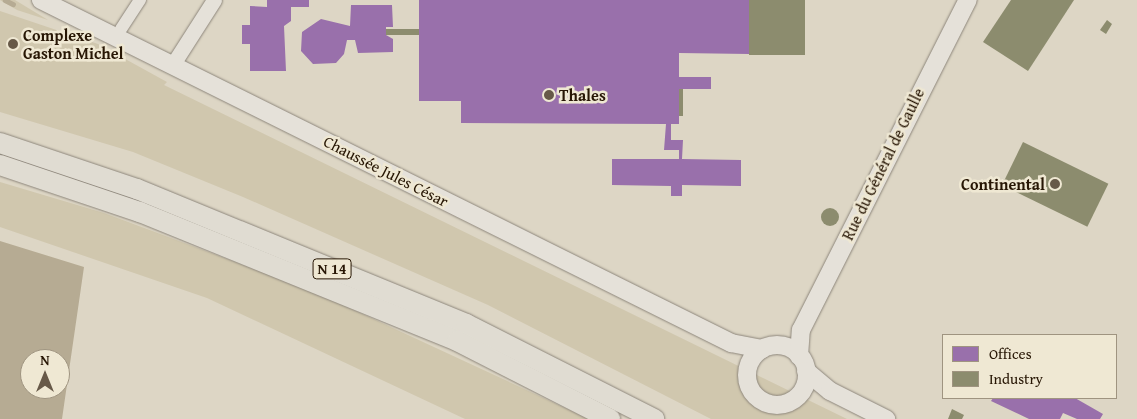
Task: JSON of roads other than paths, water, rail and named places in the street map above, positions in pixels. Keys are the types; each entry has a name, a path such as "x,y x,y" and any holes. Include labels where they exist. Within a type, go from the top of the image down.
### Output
{"highway":[{"name":"N 14","path":"0,144 137,189 466,324 654,419"},
{"name":"N 14","path":"0,165 140,212 457,341 610,419"}],"main road":[{"name":"Chaussée Jules César","path":"42,0 731,343 771,347"},
{"name":"Rue du Général de Gaulle","path":"803,363 801,330 968,0"},
{"name":"Rue du Général de Gaulle","path":"771,347 801,330"},
{"path":"731,343 748,370 749,386 763,401 781,404 800,393 830,391"},
{"path":"748,370 771,347 803,363 830,391 886,419"},
{"path":"800,393 803,363"}],"street":[{"path":"121,29 140,0"},
{"path":"172,64 214,0"}],"waterway":[{"path":"5,0 13,4"}],"place":[{"name":"Complexe Gaston Michel","path":"13,44"},
{"name":"Thales","path":"549,95"},
{"name":"Continental","path":"1055,184"}]}
